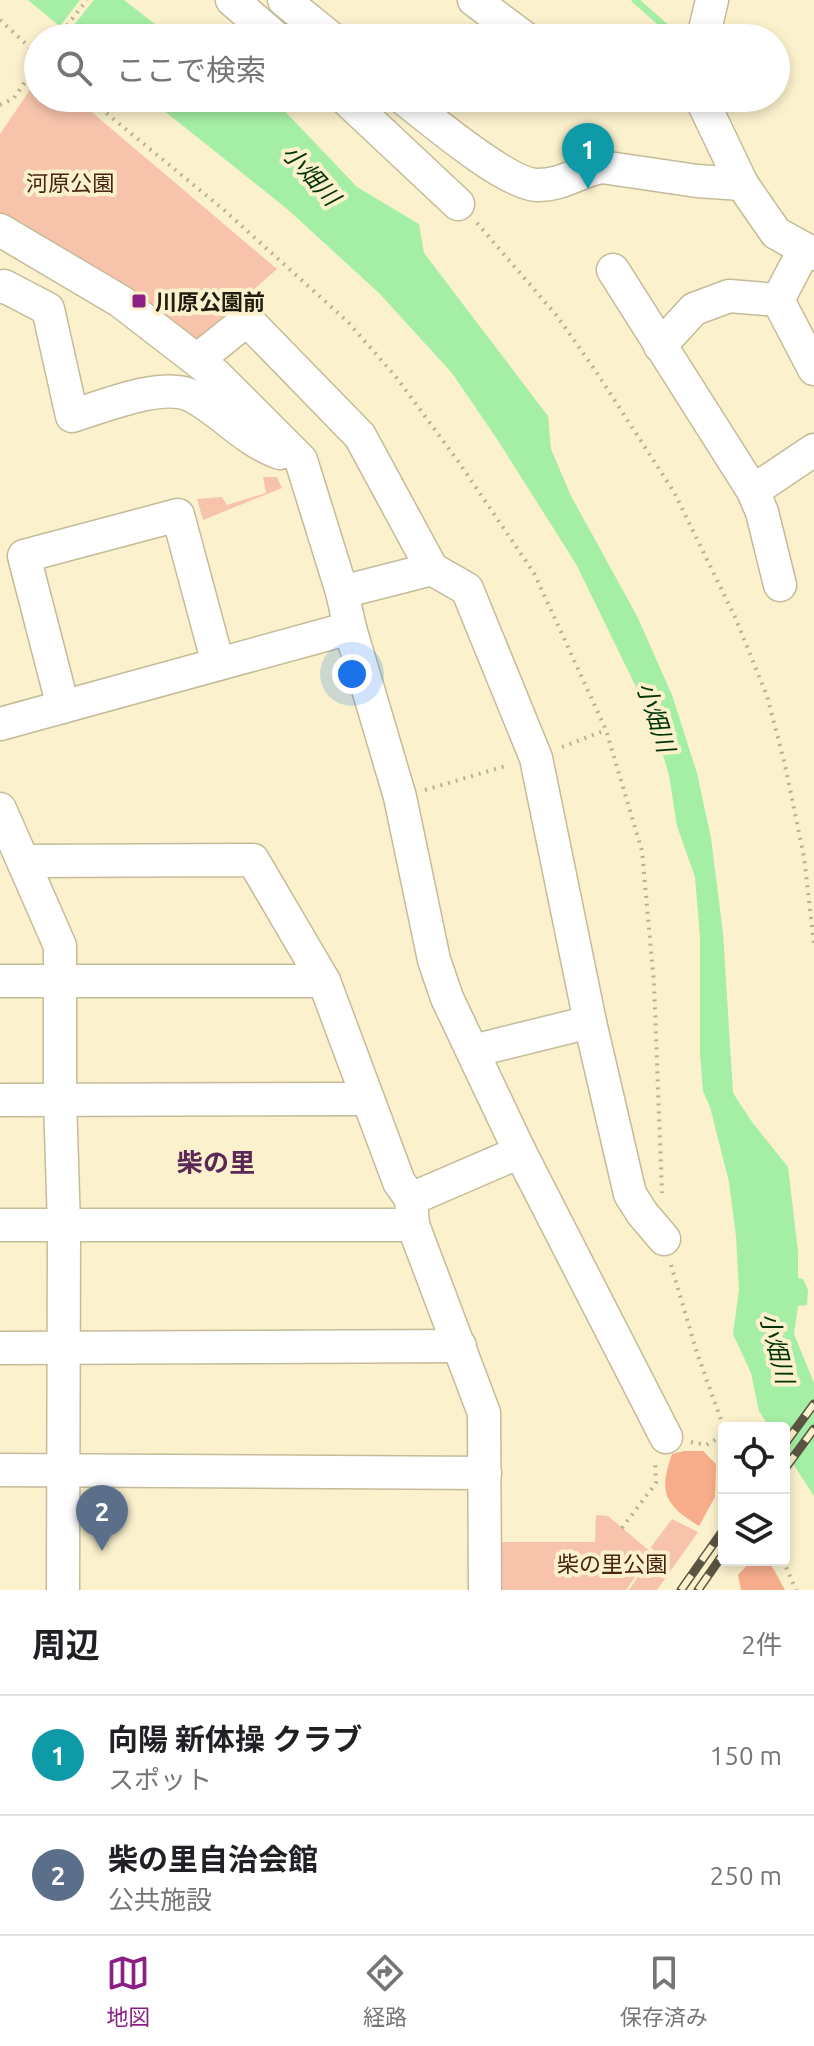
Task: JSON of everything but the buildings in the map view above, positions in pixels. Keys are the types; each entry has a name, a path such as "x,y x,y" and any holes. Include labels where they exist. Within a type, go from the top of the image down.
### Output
{"street":[{"path":"232,0 260,24"},
{"path":"474,0 506,24"},
{"path":"706,24 712,0"},
{"path":"297,4 317,24"},
{"path":"360,112 458,204"},
{"path":"421,112 479,157 534,185 566,182 590,169 602,167 697,181 742,184"},
{"path":"708,112 742,184 776,233 809,252 778,300"},
{"path":"0,230 120,301 216,375 301,460 400,797 434,960 450,1007 520,1152 666,1437"},
{"path":"613,270 753,491 762,512 780,585"},
{"path":"0,287 4,286 48,309 72,416 153,393 182,393 191,395 261,447 301,460"},
{"path":"660,346 694,309 729,296 778,300"},
{"path":"778,300 814,369"},
{"path":"197,360 247,320 360,436 432,569 467,589 536,758 590,1022 630,1194 664,1239"},
{"path":"753,491 814,450"},
{"path":"63,707 24,556 178,515 218,664"},
{"path":"342,592 432,569"},
{"path":"0,724 350,628"},
{"path":"0,809 60,946 64,1225 63,1590"},
{"path":"23,861 253,860 324,981 484,1413 485,1590"},
{"path":"0,981 324,981"},
{"path":"473,1051 590,1022"},
{"path":"0,1100 368,1099"},
{"path":"0,1225 412,1212 520,1152"},
{"path":"0,1348 460,1346"},
{"path":"0,1470 485,1473"}],"path":[{"path":"68,24 87,0"},
{"path":"0,20 24,42"},
{"path":"0,105 14,98 24,83"},
{"path":"458,204 520,271 595,370 674,492 735,617 767,696 785,765 804,857 814,944"},
{"path":"400,797 536,758 606,730"},
{"path":"622,1528 656,1483"},
{"path":"786,1566 796,1590"}],"green space":[{"name":"河原公園","path":"24,99 24,112 92,112 277,269 193,343 0,218 0,134"},
{"path":"263,477 277,477 282,488 203,520 197,499 222,497 227,505 266,493"},
{"name":"柴の里公園","path":"596,1515 608,1516 652,1553 626,1590 498,1590 499,1542 595,1542"},
{"path":"672,1519 698,1532 657,1590 629,1590 655,1552 651,1547"}],"shaded area":[{"path":"703,1451 716,1464 715,1497 699,1526 678,1511 665,1488 672,1454"},
{"path":"746,1566 771,1566 785,1590 741,1590 738,1575"}],"water":[{"path":"28,0 124,0 155,24 57,24"},
{"name":"小畑川","path":"166,112 286,112 357,187 419,224 424,253 548,416 551,449 571,496 637,616 672,695 697,773 711,838 723,933 733,1093 788,1167 798,1278 803,1279 808,1290 807,1305 798,1306 794,1334 814,1383 814,1496 790,1459 790,1422 766,1422 759,1411 751,1373 733,1334 739,1290 736,1236 729,1182 703,1091 700,936 695,877 677,826 669,775 657,735 576,564 452,373 379,293 286,208"}],"pier":[{"path":"80,0 94,0 75,24 62,24"}],"waterway":[{"path":"635,0 662,24"}],"railway":[{"path":"790,1437 814,1404"},
{"path":"790,1462 814,1429"},
{"path":"681,1590 718,1538"},
{"path":"698,1590 718,1562"}],"place":[{"name":"向陽 新体操 クラブ","path":"588,189"},
{"name":"川原公園前","path":"139,301"},
{"name":"柴の里自治会館","path":"102,1551"}],"district":[{"name":"柴の里","path":"216,1162"}]}
